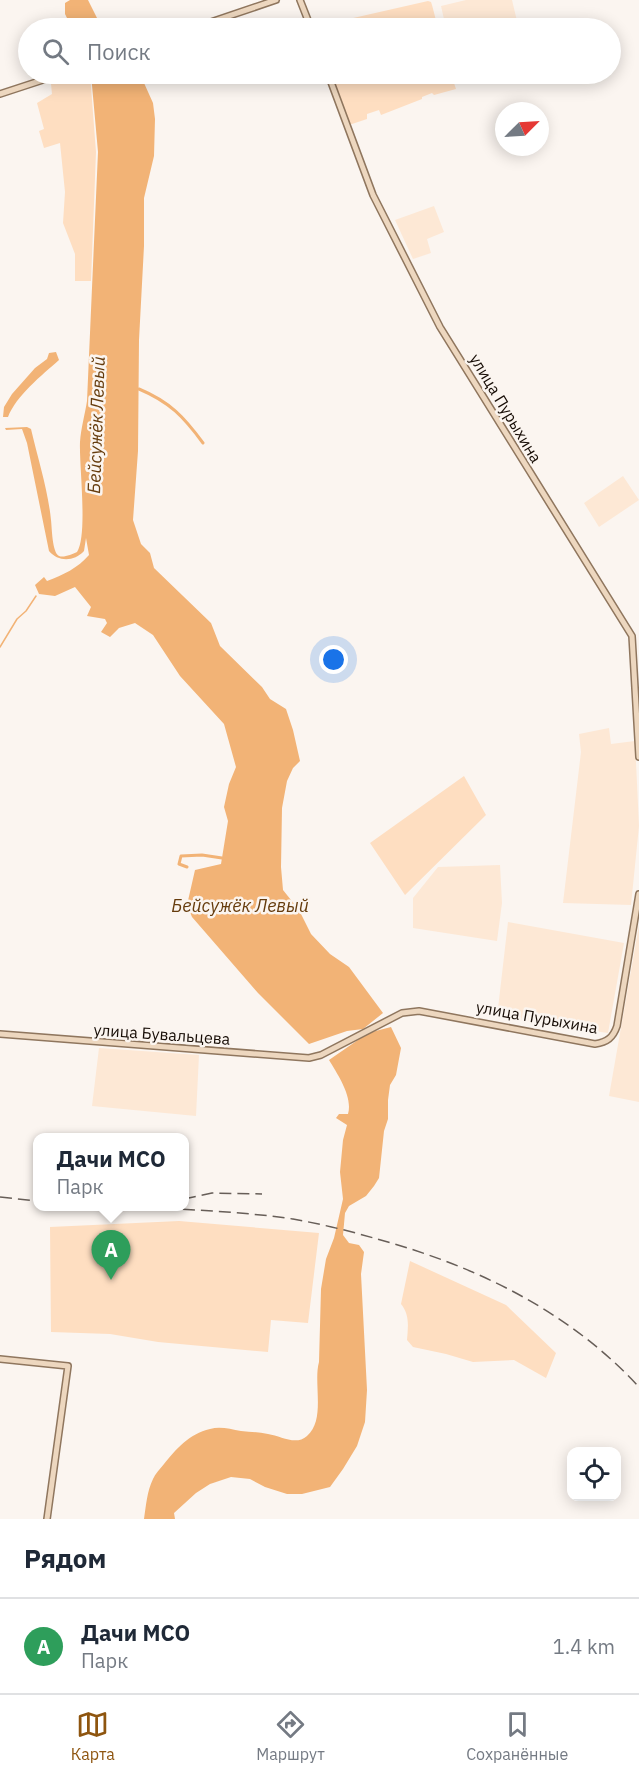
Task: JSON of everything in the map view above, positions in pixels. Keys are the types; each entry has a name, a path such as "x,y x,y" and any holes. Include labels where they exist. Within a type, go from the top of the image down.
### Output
{"street":[{"path":"223,18 276,0"},
{"path":"300,0 307,18"},
{"path":"0,93 29,84"},
{"name":"улица Пурыхина","path":"332,84 373,195 440,327 632,636 639,757"},
{"name":"улица Пурыхина","path":"321,1055 402,1013 419,1011 595,1044 609,1040 617,1026 639,894"},
{"name":"улица Бувальцева","path":"0,1034 309,1058 321,1055"},
{"path":"0,1359 68,1366 47,1519"}],"shaded area":[{"path":"466,0 512,0 516,18 444,18 441,6"},
{"path":"428,1 431,2 435,18 353,18"},
{"path":"51,84 91,84 96,152 91,281 75,281 75,254 63,223 65,192 60,143 44,148 39,131 44,129 37,103 52,94"},
{"path":"334,84 454,84 456,89 434,95 432,93 381,115 379,110 367,114 367,119 349,125"},
{"path":"434,206 444,232 427,239 431,253 413,259 395,220"},
{"path":"623,476 639,500 599,527 584,503"},
{"path":"609,728 611,744 635,741 639,826 631,905 563,903 581,752 579,734"},
{"path":"464,776 486,815 405,895 370,843"},
{"path":"500,865 502,903 497,941 413,928 413,898 438,867"},
{"path":"508,922 624,943 608,1033 497,1017"},
{"path":"639,925 639,1102 609,1096"},
{"path":"99,1048 199,1055 196,1116 92,1106"},
{"path":"179,1221 319,1233 308,1323 271,1320 268,1352 158,1342 110,1334 51,1332 50,1227"},
{"path":"410,1261 506,1305 556,1353 546,1378 514,1360 473,1362 413,1347 407,1340 407,1317 401,1304"}],"water":[{"path":"70,0 88,0 97,18 67,18 65,3"},
{"name":"Бейсужёк Левый","path":"92,84 144,84 153,103 155,119 154,156 144,198 138,451 133,520 141,544 150,553 154,568 211,623 220,646 262,687 270,699 286,709 300,761 293,768 287,781 282,808 283,890 299,910 311,934 330,954 349,967 383,1013 363,1029 347,1031 309,1044 258,993 192,917 187,905 195,870 221,864 228,821 224,807 229,784 236,767 224,724 180,676 153,635 135,623 119,628 110,637 101,632 107,623 105,619 87,616 91,607 75,587 55,596 39,594 35,585 44,577 47,581 80,564 89,555 86,538 84,551 71,559 61,559 49,551 27,443 22,429 6,430 5,428 27,427 31,429 48,497 55,550 59,556 68,556 77,552 82,531 80,442 87,401 98,152"},
{"path":"56,352 59,360 23,394 8,417 3,417 4,407 12,394 35,368 47,359 49,353"},
{"path":"391,1027 401,1048 396,1075 390,1085 388,1119 384,1131 379,1178 366,1196 349,1206 345,1213 343,1235 349,1243 359,1245 364,1252 361,1274 367,1390 365,1422 357,1446 330,1487 302,1494 287,1494 250,1479 231,1477 210,1484 196,1493 174,1513 175,1519 144,1519 148,1494 155,1475 178,1448 196,1434 221,1428 265,1433 288,1440 298,1440 303,1439 313,1429 318,1411 321,1289 326,1259 334,1238 343,1199 340,1172 347,1125 336,1118 339,1114 348,1114 349,1107 344,1086 329,1060 368,1033"}],"waterway":[{"path":"139,389 176,411 203,443"},
{"path":"0,647 17,619 26,611 36,596"},
{"path":"187,867 179,864 181,856 202,855 222,858"}],"railway":[{"path":"189,1198 212,1193 262,1194"},
{"path":"0,1197 33,1200"},
{"path":"189,1209 273,1216 314,1223 346,1230 450,1263 519,1295 551,1314 612,1360 639,1387"}],"place":[{"name":"Дачи МСО","path":"111,1280"}]}
